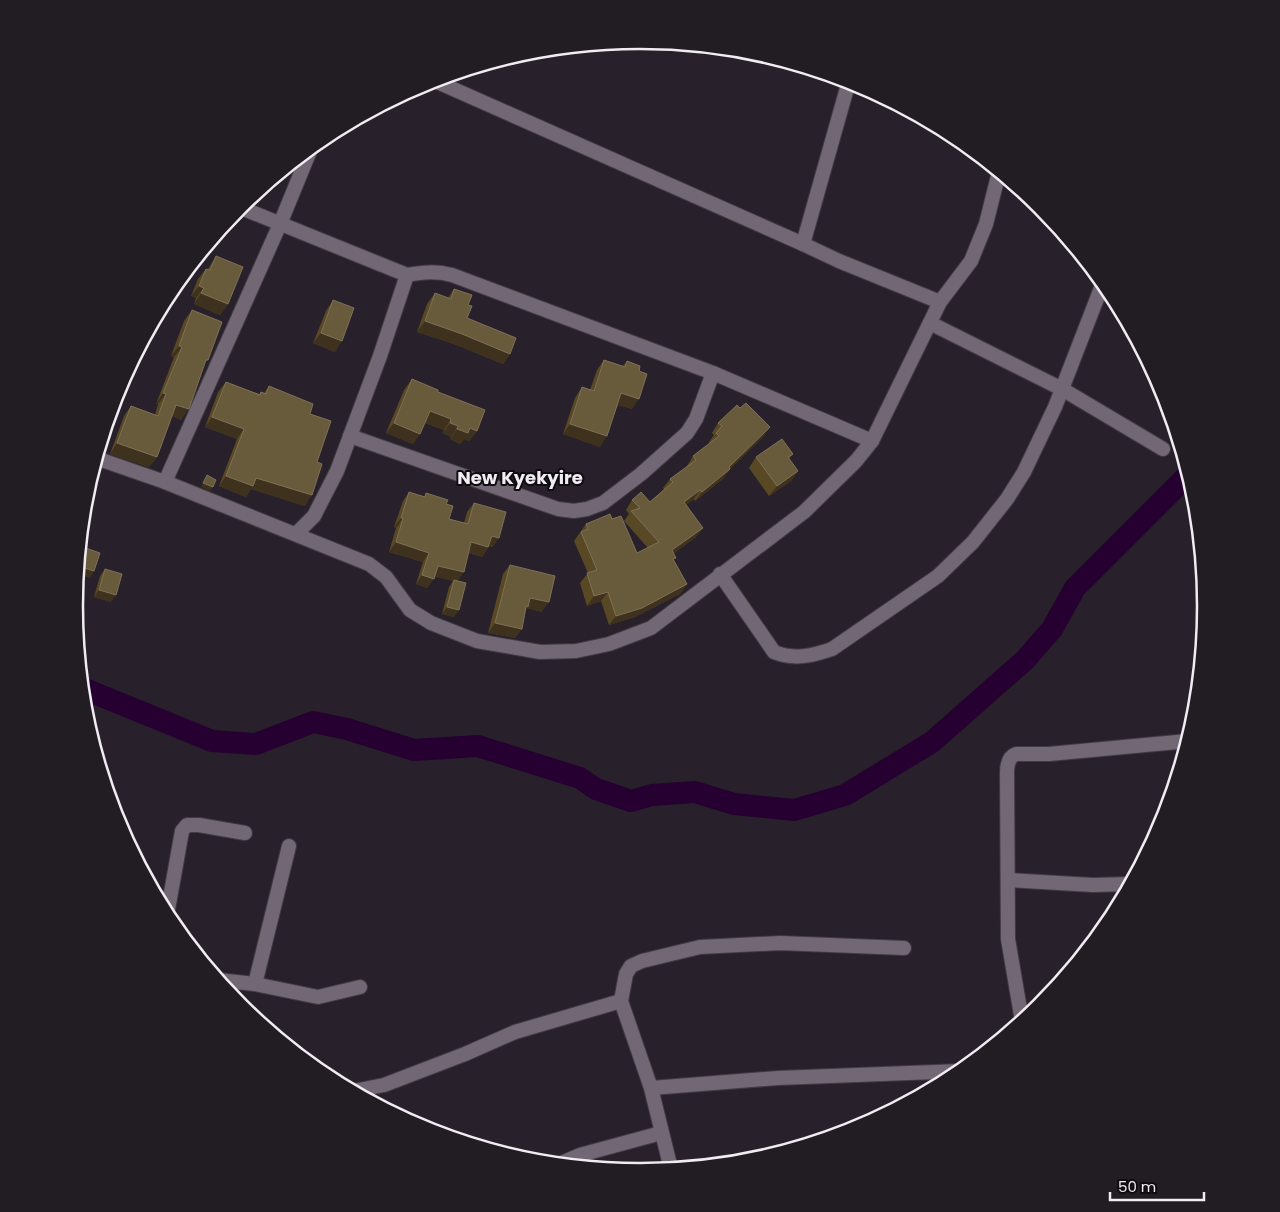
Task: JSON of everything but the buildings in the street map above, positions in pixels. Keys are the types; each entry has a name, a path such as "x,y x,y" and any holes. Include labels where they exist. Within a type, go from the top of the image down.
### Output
{"street":[{"path":"443,85 839,261 940,302"},
{"path":"803,244 847,89"},
{"path":"165,482 280,224 306,160"},
{"path":"102,460 165,482 369,564 386,577 410,610 431,623 477,641 540,652 576,650 609,644 651,628 804,512 856,461 872,441 940,302 971,261 986,224 997,179"},
{"path":"248,211 408,275 427,272 452,275 713,373 872,441"},
{"path":"296,534 314,516 337,471 408,275"},
{"path":"720,574 774,652 784,656 800,657 832,649 938,576 973,542 1024,472 1062,389 1100,291"},
{"path":"930,323 1062,389 1163,449"},
{"path":"350,436 558,508 574,511 587,509 603,503 641,474 687,432 696,419 713,373"},
{"path":"1021,1012 1008,939 1007,764 1012,756 1016,754 1049,754 1180,742"},
{"path":"169,904 182,831 187,825 199,825 245,833"},
{"path":"255,984 289,846"},
{"path":"1008,880 1093,885 1123,884"},
{"path":"669,1162 651,1088 621,1001 626,974 631,966 642,961 700,948 780,943 904,948"},
{"path":"229,981 255,984 318,997 360,987"},
{"path":"363,1090 384,1085 465,1054 515,1032 621,1001"},
{"path":"651,1088 778,1078 946,1072"},
{"path":"573,1159 661,1132"}],"waterway":[{"path":"90,691 212,741 256,744 313,722 347,729 414,750 478,746 580,778 596,789 631,801 652,795 695,792 734,804 794,810 845,795 932,742 1025,660 1052,629 1075,588 1183,480"}],"district":[{"name":"New Kyekyire","path":"520,478"}]}
